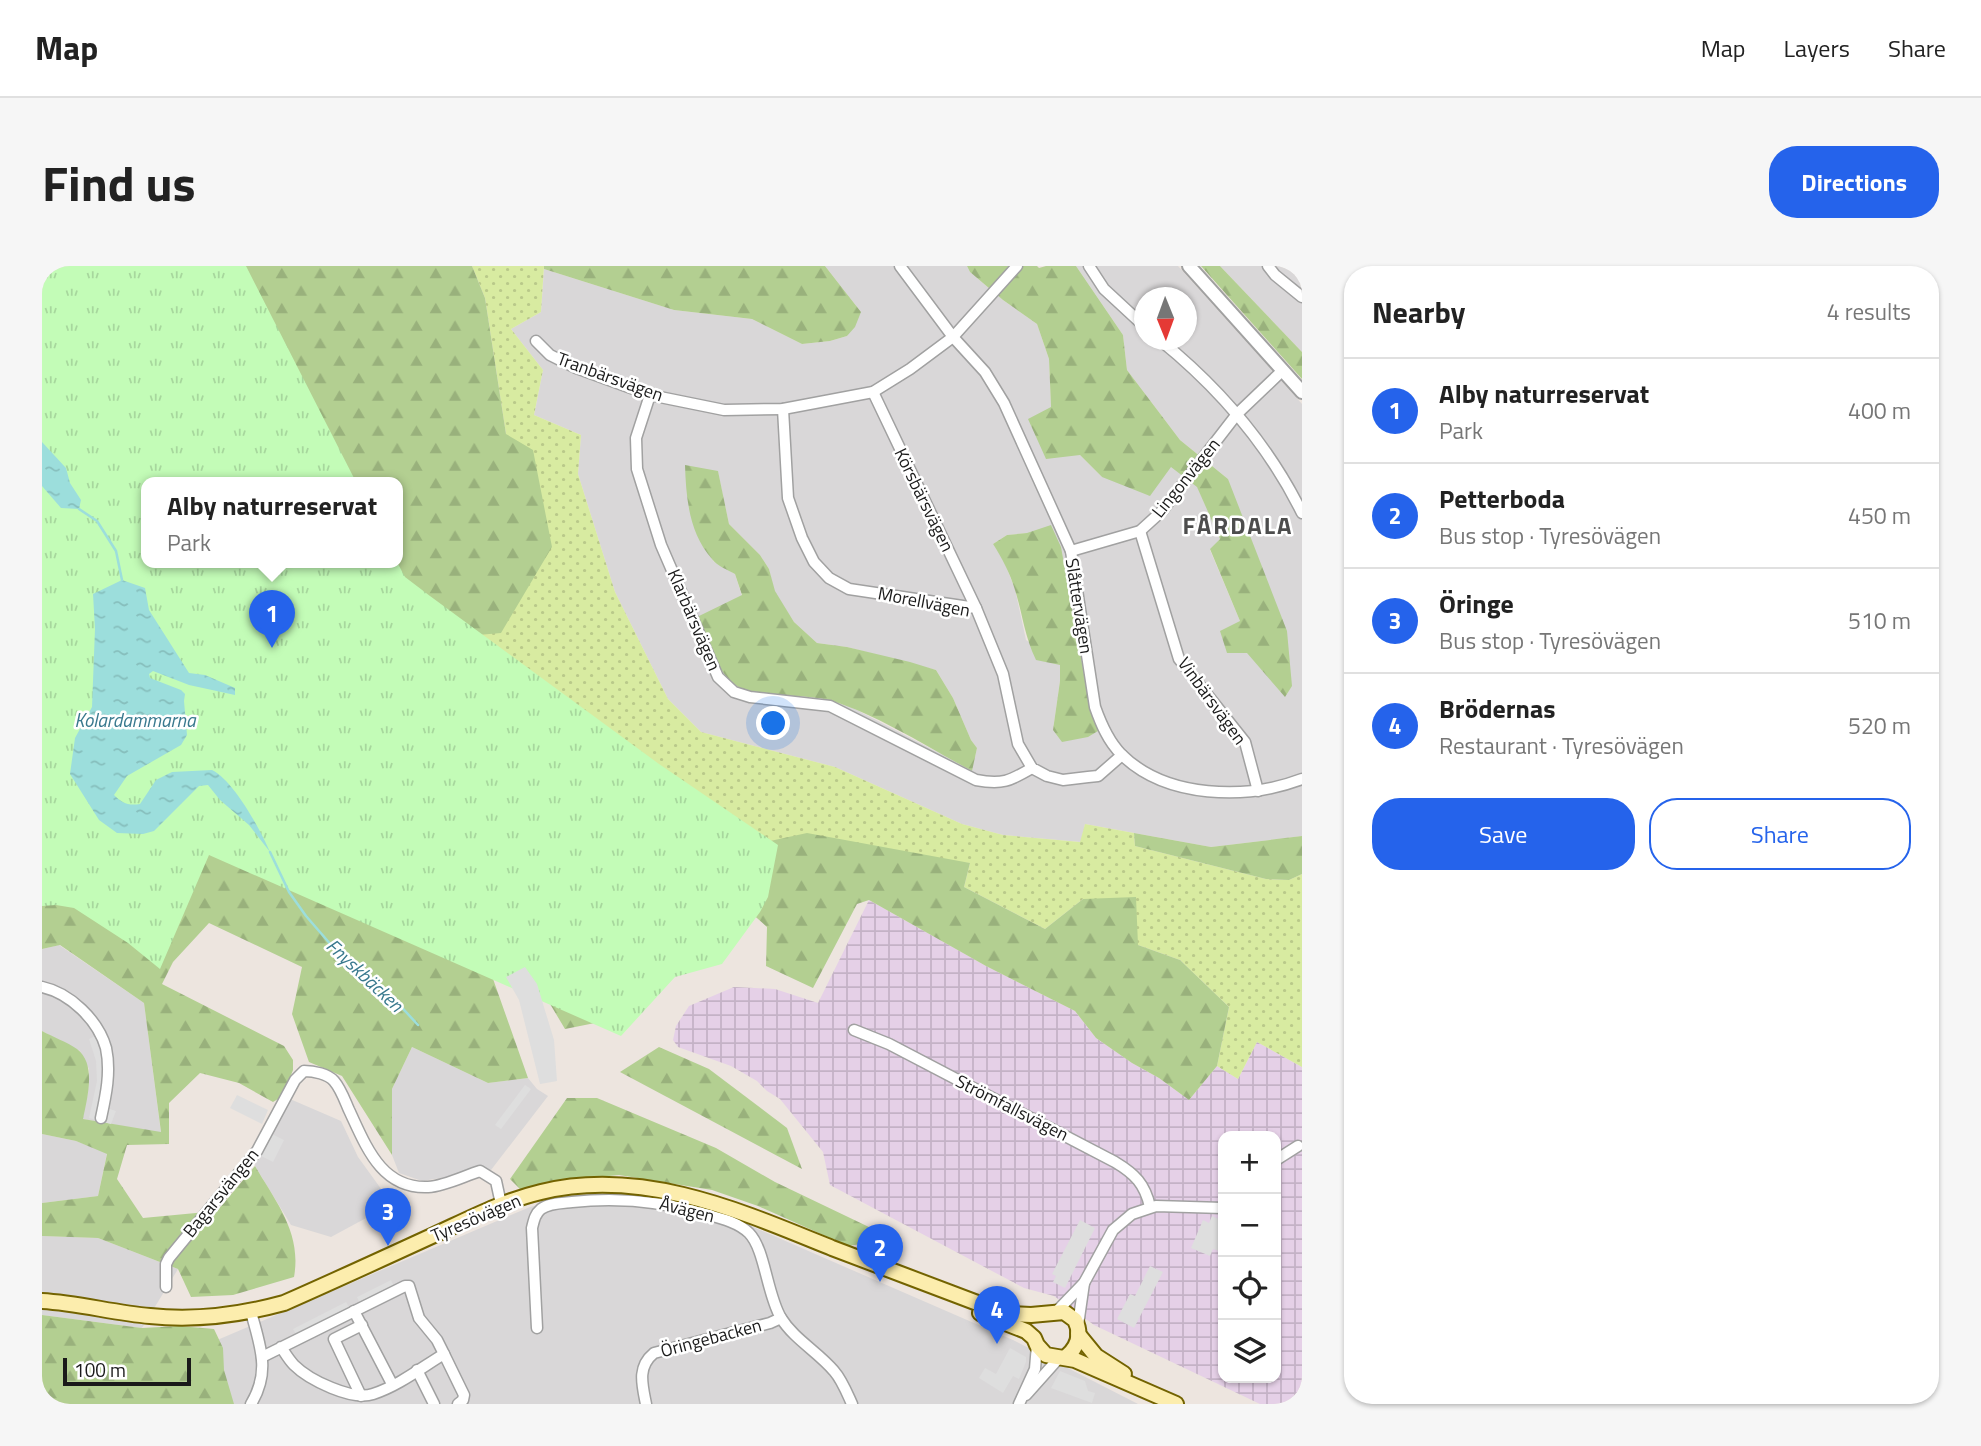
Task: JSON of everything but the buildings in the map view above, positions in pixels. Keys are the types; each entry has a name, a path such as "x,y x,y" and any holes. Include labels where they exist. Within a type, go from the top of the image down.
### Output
{"main road":[{"name":"Tyresövägen","path":"42,1301 149,1316 204,1318 251,1312 285,1303 501,1204 543,1191 618,1185 646,1187 685,1195 756,1216 832,1248 1010,1314 1070,1315 1096,1356 1145,1389"},
{"name":"Tyresövägen","path":"832,1248 862,1265 1026,1331 1046,1355 1062,1357 1176,1404"},
{"path":"1035,1341 1037,1324 1052,1313"},
{"path":"1062,1357 1075,1348 1078,1329"}],"street":[{"name":"Slåttervägen","path":"900,266 953,337 985,372 1004,402 1071,551 1095,707 1103,730 1122,755 1152,775 1194,790 1228,793 1258,791 1302,779"},
{"name":"Tranbärsvägen","path":"536,341 550,355 576,368 650,395 724,410 783,409 873,392 953,337 1017,266"},
{"path":"1089,266 1104,289 1134,317"},
{"path":"1189,266 1302,392"},
{"path":"1268,266 1302,297"},
{"path":"1173,350 1194,367 1237,414 1286,480 1302,513"},
{"name":"Lingonvägen","path":"1071,551 1140,531 1162,512 1237,414 1282,371"},
{"name":"Körsbärsvägen","path":"873,392 976,608"},
{"name":"Klarbärsvägen","path":"650,395 636,438 637,469 661,545 718,677 734,692 750,697 830,706 976,780 993,783 1010,781 1032,768"},
{"name":"Morellvägen","path":"783,409 788,498 814,562 829,578 849,589 976,608 1003,674 1018,744 1032,768"},
{"name":"Vinbärsvägen","path":"1140,531 1179,659 1245,742 1258,791"},
{"path":"1032,768 1063,780 1098,776 1122,755"},
{"path":"42,987 75,1003 90,1019 101,1037 105,1047 108,1078 101,1118"},
{"name":"Strömfallsvägen","path":"854,1030 889,1044 1132,1172 1142,1182 1150,1207"},
{"name":"Bagarsvängen","path":"166,1287 166,1264 169,1258 257,1151 295,1080 304,1071 312,1071 334,1080 371,1153 392,1179 410,1186 431,1187 480,1171 496,1181 501,1204"},
{"path":"1281,1157 1298,1146"},
{"name":"Åvägen","path":"537,1328 532,1228 535,1216 545,1207 599,1199 639,1200 679,1206 738,1225 756,1243 767,1283 781,1318 797,1337 836,1373 852,1404"},
{"path":"1052,1313 1084,1283 1113,1230 1132,1214 1150,1207 1218,1208"},
{"path":"1078,1329 1084,1283"},
{"path":"262,1357 409,1286 419,1318 437,1340 464,1395 458,1404"},
{"path":"354,1311 392,1384"},
{"path":"251,1312 262,1357 263,1373 261,1387 251,1404"},
{"name":"Öringebacken","path":"646,1404 641,1372 646,1360 654,1353 781,1318"},
{"path":"361,1396 334,1339 362,1325"},
{"path":"1020,1402 1035,1369 1035,1341"},
{"path":"281,1347 295,1366 305,1374 348,1394 375,1399 392,1384 444,1354"},
{"path":"1020,1402 1062,1357"},
{"path":"417,1370 435,1404"}],"shaded area":[{"name":"FÅRDALA","path":"825,266 967,266 970,272 1003,300 1037,324 1049,359 1051,407 1080,455 1102,477 1171,466 1197,486 1220,539 1210,550 1240,621 1247,653 1228,479 1180,440 1127,370 1123,335 1076,266 1178,266 1197,287 1134,287 1134,350 1197,350 1197,287 1302,404 1302,836 1211,847 1085,824 1081,842 1003,835 962,824 835,767 701,732 668,699 615,592 578,474 581,435 534,415 543,370 511,329 541,312 544,269 674,310 752,319 802,344 847,336 861,312","holes":["718,472 729,524 760,555 769,569 774,591 794,622 817,643 847,647 936,670 977,748 972,770 851,707 829,700 751,692 742,596 735,574 713,561","1027,533 1098,731 1053,730 1060,664 1026,640 1015,589 1003,559 993,544 1007,535"]},
{"path":"1220,266 1288,266 1302,279 1302,352"},
{"path":"869,900 986,966 1075,1011 1096,1038 1189,1100 1217,1066 1238,1079 1257,1042 1302,1067 1302,1404 1260,1404 1094,1325 1054,1296 1024,1288 830,1185 823,1152 780,1099 731,1066 678,1047 673,1040 676,1026 689,1006 734,987 775,989 818,1003"},
{"path":"59,945 144,1003 161,1133 82,1119 88,1093 89,1069 80,1051 42,1031 42,949"},
{"path":"525,967 537,984 554,1040 557,1081 540,1084 519,1000 506,977"},
{"path":"95,1036 103,1060 107,1108 116,1111 111,1124 89,1118 97,1081 96,1061 89,1039"},
{"path":"412,1047 488,1083 528,1078 537,1089 548,1096 491,1170 422,1181 399,1173 392,1155 392,1089"},
{"path":"525,1085 531,1089 501,1129 495,1125"},
{"path":"237,1095 268,1110 262,1124 230,1108"},
{"path":"290,1099 341,1121 358,1157 392,1204 331,1237 291,1225 255,1166 256,1158"},
{"path":"42,1134 76,1141 107,1153 98,1196 42,1203"},
{"path":"272,1134 284,1140 273,1162 261,1156"},
{"path":"625,1193 698,1203 1013,1340 1138,1404 216,1404 215,1341 530,1207 576,1194"},
{"path":"1212,1216 1218,1219 1218,1251 1213,1249 1210,1256 1191,1248 1203,1220 1209,1223"},
{"path":"1080,1220 1095,1228 1065,1288 1053,1282 1056,1276 1052,1274"},
{"path":"42,1236 98,1238 178,1269 142,1328 42,1315"},
{"path":"1150,1266 1163,1272 1134,1328 1117,1319 1130,1294 1135,1296"},
{"path":"391,1280 395,1289 298,1338 293,1329 346,1302 350,1309 360,1304 357,1297"},
{"path":"1010,1348 1026,1357 1026,1362 1019,1379 1013,1376 1003,1393 979,1378 985,1368 996,1374"},
{"path":"1060,1371 1085,1381 1088,1391 1095,1393 1092,1403 1051,1388"}],"green space":[{"path":"42,266 246,266 353,477 141,477 141,568 400,568 405,577 430,596 659,764 778,845 768,897 722,964 675,977 621,1036 209,855 160,969 128,943 74,908 42,906"},
{"path":"99,266 472,266 485,298 506,434 533,450 552,547 501,633 455,637 605,1021 565,1029 513,942 486,959 528,1078 488,1083 412,1047 392,1089 392,1155 342,1076 309,1062 292,1014 302,967 209,923 173,962 162,984 284,1046 293,1060 293,1070 283,1096 273,1102 239,1083 200,1073 169,1103 169,1144 127,1145 117,1179 143,1218 217,1211 255,1166 279,1205 291,1232 294,1277 233,1295 191,1297 178,1269 98,1238 42,1236 42,1203 98,1196 107,1154 76,1141 42,1134 42,1031 77,1049 87,1063 89,1082 83,1119 161,1132 144,1003 60,945 42,949 42,849 167,568 403,568 403,477 159,477"},
{"path":"472,266 544,266 541,312 511,329 543,370 534,415 581,435 578,474 615,592 668,699 701,732 835,767 962,824 1003,835 1080,842 1085,824 1134,833 1135,846 1266,879 1289,880 1302,874 1302,1067 1257,1042 1238,1079 1217,1066 1229,1007 1180,960 1138,945 1083,899 1045,929 964,887 970,863 729,850 455,637 506,434 485,298"},
{"path":"544,266 825,266 861,312 855,327 847,336 802,344 752,319 674,310 544,269"},
{"path":"967,266 1076,266 1123,335 1127,370 1180,440 1228,479 1287,631 1292,686 1285,697 1247,653 1227,653 1220,631 1240,621 1210,549 1220,539 1197,487 1171,467 1150,496 1102,477 1080,455 1046,459 1028,419 1051,407 1049,359 1037,324 1003,300 970,272"},
{"path":"1201,266 1220,266 1302,352 1302,379"},
{"path":"685,465 718,471 729,524 760,555 769,569 775,591 794,622 817,643 847,647 936,670 977,748 972,771 885,723 849,707 822,699 746,690 730,681 713,655 697,617 742,595 735,574 714,561 698,538 690,515"},
{"path":"1051,525 1061,547 1090,708 1098,731 1088,737 1062,742 1053,730 1060,665 1036,660 1013,584 993,544 1007,535 1027,533"},
{"path":"807,833 970,863 964,887 1045,929 1083,899 1136,897 1138,945 1180,960 1229,1007 1217,1066 1189,1100 1096,1038 1075,1011 986,966 869,900 857,904 813,988 766,966 767,927 749,911 729,850"},
{"path":"1134,833 1211,847 1302,836 1302,874 1289,880 1266,879 1135,846"},
{"path":"659,1047 709,1069 787,1128 802,1169 620,1072"},
{"path":"567,1098 597,1098 716,1148 775,1182 894,1239 848,1246 758,1206 712,1190 619,1175 558,1181 521,1190 510,1179"},
{"path":"42,1315 142,1328 179,1326 214,1329 223,1348 224,1370 234,1404 62,1404 42,1399"}],"water":[{"path":"42,442 66,468 70,483 81,500 79,509 61,508 42,486"},
{"name":"Kolardammarna","path":"122,580 145,588 149,610 189,673 205,675 235,688 235,695 189,685 153,671 149,674 150,678 185,694 187,735 181,745 127,776 114,795 126,803 140,804 156,780 172,772 212,770 229,784 237,795 270,852 249,825 220,800 208,785 199,786 154,831 143,834 117,833 99,820 70,774 75,738 92,707 95,629 93,594"}],"waterway":[{"path":"79,509 97,521 116,551 122,580"},
{"name":"Fnyskbäcken","path":"270,852 289,892 306,916 339,954 383,987 418,1025"}],"place":[{"name":"Alby naturreservat","path":"272,648"},
{"name":"Öringe","path":"388,1246"},
{"name":"Petterboda","path":"880,1282"},
{"name":"Brödernas","path":"997,1344"}],"district":[{"name":"FÅRDALA","path":"1238,526"}]}
